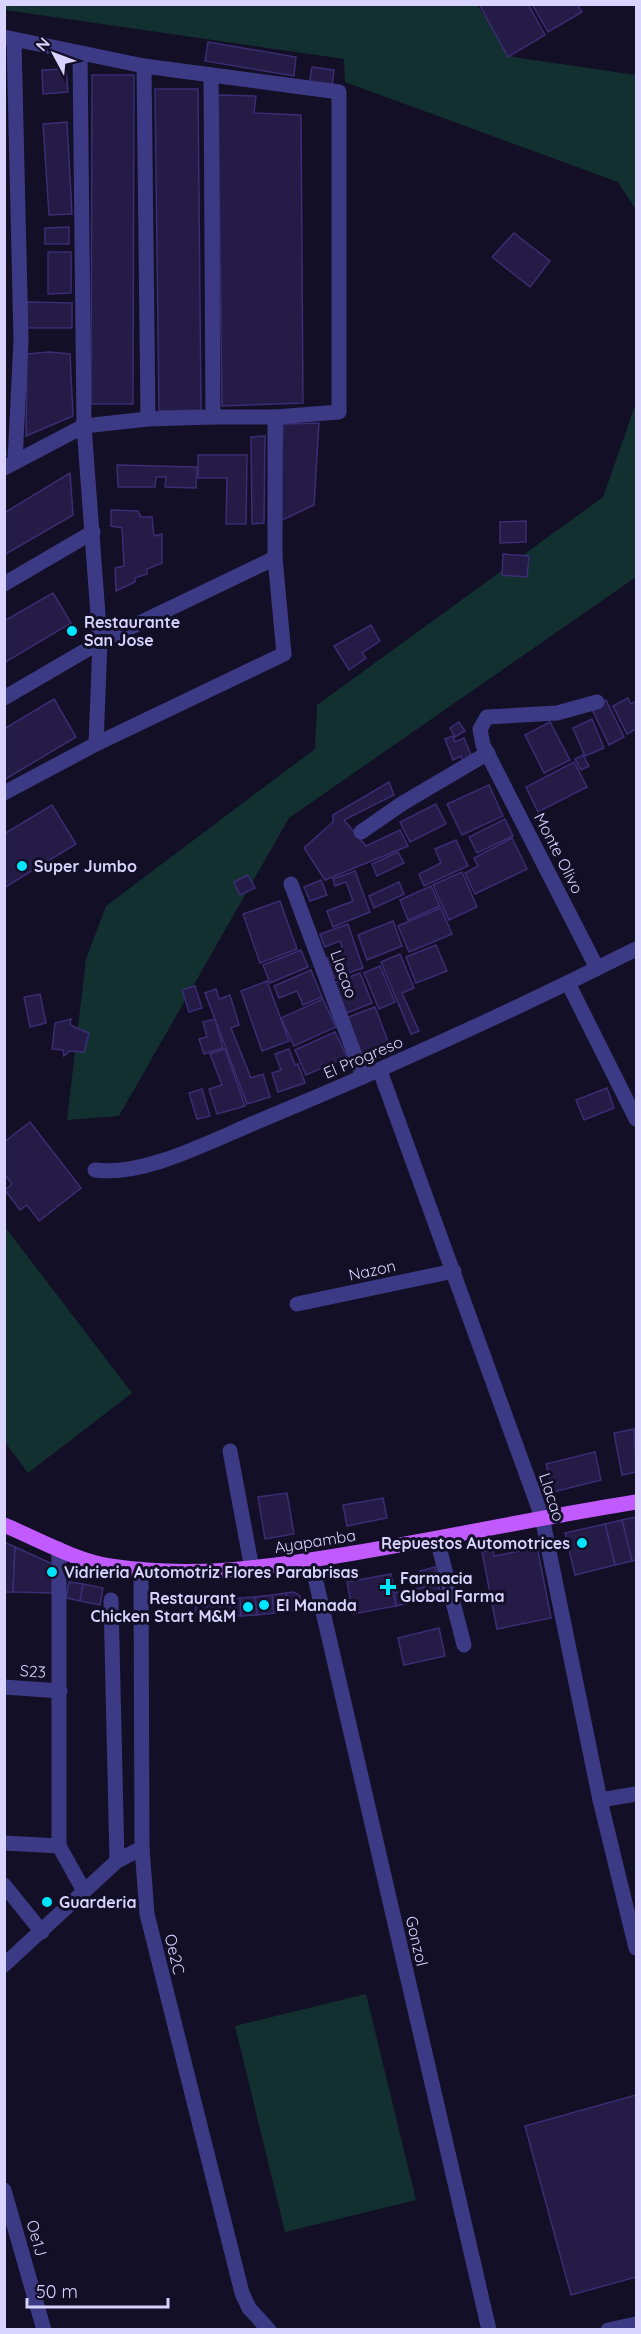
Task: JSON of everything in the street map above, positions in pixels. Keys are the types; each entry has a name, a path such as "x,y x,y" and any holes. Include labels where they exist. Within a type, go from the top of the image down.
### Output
{"main road":[{"name":"Ayapamba","path":"4,1524 59,1549 108,1566 186,1574 252,1569 311,1560 636,1502"}],"street":[{"path":"9,38 144,66 339,92 339,412 275,417 148,419 84,426 10,465 21,340 9,38"},
{"path":"80,54 84,426 100,642 96,744"},
{"path":"144,66 148,419"},
{"path":"211,75 213,417"},
{"path":"4,793 96,744 284,654 275,558 275,417"},
{"path":"4,584 93,532"},
{"path":"4,698 100,642 275,558"},
{"name":"Monte Olivo","path":"597,702 557,713 487,717 480,729 488,753 597,968"},
{"path":"361,832 404,803 488,753"},
{"name":"Llacao","path":"291,884 363,1077"},
{"name":"El Progreso","path":"95,1170 111,1173 163,1159 380,1071 636,949"},
{"path":"568,983 636,1119"},
{"name":"Llacao","path":"380,1071 542,1517 600,1800 636,1948"},
{"name":"Nazon","path":"297,1304 454,1271"},
{"path":"230,1450 252,1569"},
{"path":"437,1539 464,1645"},
{"path":"59,1549 59,1846 84,1891"},
{"name":"Gonzol","path":"311,1560 489,2330"},
{"name":"Oe2C","path":"141,1569 142,1848 147,1914 242,2293 249,2308 269,2330"},
{"path":"111,1600 117,1862"},
{"name":"S23","path":"4,1687 60,1691"},
{"path":"600,1800 636,1794"},
{"path":"4,1843 59,1846"},
{"path":"4,1965 117,1862 142,1848"},
{"path":"4,1885 42,1932"},
{"name":"Oe1J","path":"4,2190 44,2330"},
{"path":"608,2330 636,2324"}],"green space":[{"path":"5,4 477,5 513,57 636,75 636,210 618,182 345,82 344,59 5,10"},
{"path":"636,403 636,577 289,818 119,1116 67,1120 86,959 106,906 315,749 317,705 603,497"},
{"path":"5,1227 132,1393 28,1473 5,1442"},
{"path":"366,1994 416,2200 285,2232 235,2026"}],"building":[{"path":"479,4 528,4 545,35 508,57"},
{"path":"532,4 577,4 582,12 548,32"},
{"path":"208,42 296,57 294,76 205,61"},
{"path":"312,67 334,70 332,87 309,84"},
{"path":"66,69 68,92 43,94 42,70"},
{"path":"92,75 134,75 133,404 91,404"},
{"path":"155,89 198,89 201,410 159,411"},
{"path":"218,95 256,96 254,113 301,115 303,403 222,406"},
{"path":"67,122 72,214 49,215 43,124"},
{"path":"69,227 69,244 45,244 45,228"},
{"path":"514,233 550,261 530,287 492,257"},
{"path":"48,252 71,252 71,293 48,294"},
{"path":"27,302 72,303 72,328 27,328"},
{"path":"49,352 70,354 73,416 26,436 27,354"},
{"path":"4,412 6,456 4,456"},
{"path":"319,423 314,505 280,521 283,424"},
{"path":"265,436 264,523 252,524 251,437"},
{"path":"198,455 247,455 246,524 226,524 227,478 198,478"},
{"path":"117,465 197,467 196,488 165,487 166,477 156,477 155,487 118,487"},
{"path":"70,473 73,515 4,555 4,513"},
{"path":"111,510 138,511 141,517 152,517 154,536 162,534 162,563 147,569 147,574 135,578 135,582 116,591 115,568 124,566 122,528 111,526"},
{"path":"526,521 526,542 500,543 500,522"},
{"path":"503,554 529,556 527,577 502,575"},
{"path":"53,593 71,623 4,663 4,621"},
{"path":"371,625 380,641 362,653 366,658 349,670 334,646"},
{"path":"628,698 631,704 636,701 636,729 627,734 613,706"},
{"path":"54,699 76,737 4,780 4,729"},
{"path":"606,700 624,737 609,745 591,707"},
{"path":"592,719 604,748 585,756 573,728"},
{"path":"459,722 465,731 455,737 450,728"},
{"path":"550,722 570,760 544,773 525,735"},
{"path":"453,736 455,742 464,738 473,760 464,764 461,756 453,760 445,739"},
{"path":"583,755 589,766 581,770 575,759"},
{"path":"574,762 587,787 538,812 526,787"},
{"path":"389,782 394,795 344,820 366,846 400,830 408,846 325,880 304,848 333,822 333,815"},
{"path":"489,785 503,816 462,835 447,804"},
{"path":"436,804 446,824 410,842 400,822"},
{"name":"Super Jumbo","path":"52,805 76,844 4,888 4,834"},
{"path":"505,819 513,836 477,853 469,837"},
{"path":"512,838 527,869 475,894 465,873 478,866 474,858"},
{"path":"456,840 468,866 424,886 419,874 441,863 435,849"},
{"path":"398,852 404,863 377,876 372,864"},
{"path":"355,871 370,912 333,927 327,911 353,901 346,882 335,886 333,879"},
{"path":"462,872 477,907 449,920 433,885"},
{"path":"248,875 255,888 240,895 234,882"},
{"path":"321,880 327,895 310,901 304,887"},
{"path":"399,882 404,894 374,908 369,896"},
{"path":"431,886 440,906 408,920 400,900"},
{"path":"280,901 297,949 260,963 243,914"},
{"path":"441,908 452,934 409,952 398,926"},
{"path":"393,921 402,946 367,960 358,935"},
{"path":"348,924 363,968 334,978 327,958 344,952 340,941 325,947 320,934"},
{"path":"436,945 447,971 416,983 406,957"},
{"path":"301,950 308,967 270,983 263,965"},
{"path":"400,954 414,988 402,993 419,1031 411,1034 381,962"},
{"path":"380,966 395,1002 379,1009 364,973"},
{"path":"311,970 322,997 303,1005 297,991 279,998 274,986"},
{"path":"360,973 372,1003 344,1014 333,983"},
{"path":"267,981 289,1041 262,1051 241,991"},
{"path":"195,986 202,1008 189,1012 182,990"},
{"path":"216,989 219,999 230,995 239,1025 231,1028 251,1078 263,1074 270,1097 247,1104 205,993"},
{"path":"40,994 46,1023 30,1027 24,997"},
{"path":"323,999 336,1027 294,1046 281,1018"},
{"path":"375,1007 392,1052 364,1063 346,1018"},
{"path":"71,1019 70,1025 89,1033 84,1052 70,1051 64,1056 63,1050 52,1049 55,1023"},
{"path":"215,1019 223,1048 204,1054 199,1039 207,1037 203,1022"},
{"path":"335,1032 347,1057 306,1075 295,1050"},
{"path":"225,1049 245,1106 217,1114 209,1089 222,1085 210,1054"},
{"path":"289,1049 305,1083 278,1092 272,1073 281,1070 275,1054"},
{"path":"607,1088 614,1108 584,1120 576,1100"},
{"path":"202,1089 210,1116 197,1119 189,1093"},
{"path":"30,1122 81,1188 39,1221 27,1205 20,1210 5,1190 12,1184 4,1174 4,1142"},
{"path":"634,1429 636,1472 622,1475 614,1433"},
{"path":"595,1452 601,1480 553,1492 546,1464"},
{"path":"287,1493 294,1534 265,1539 258,1497"},
{"path":"383,1498 387,1518 347,1526 343,1505"},
{"path":"636,1517 636,1560 632,1561 622,1520"},
{"path":"622,1520 632,1561 615,1565 605,1524"},
{"path":"605,1524 615,1565 575,1575 565,1533"},
{"path":"530,1540 537,1546 551,1618 497,1629 482,1552 493,1550 494,1556 520,1551 519,1542"},
{"path":"4,1542 15,1547 13,1592 4,1592"},
{"path":"15,1547 57,1566 55,1593 13,1592"},
{"path":"435,1567 441,1596 396,1606 394,1593 424,1587 420,1571"},
{"path":"391,1574 396,1606 353,1614 347,1582"},
{"path":"69,1582 83,1584 80,1601 66,1598"},
{"path":"83,1584 103,1588 100,1605 80,1601"},
{"path":"294,1592 300,1596 302,1609 289,1611 286,1593"},
{"path":"286,1593 289,1611 274,1613 272,1595"},
{"name":"El Manada","path":"272,1595 274,1613 257,1615 255,1597"},
{"name":"Restaurant Chicken Start M&M","path":"255,1597 257,1615 241,1616 240,1598"},
{"path":"240,1598 241,1616 220,1616 220,1600"},
{"path":"196,1599 208,1600 207,1615 195,1615"},
{"path":"208,1600 220,1600 220,1616 207,1615"},
{"path":"439,1628 445,1656 404,1665 398,1638"},
{"path":"636,2095 636,2277 571,2295 525,2126"}],"place":[{"name":"Restaurante San Jose","path":"72,631"},
{"name":"Super Jumbo","path":"22,866"},
{"name":"Repuestos Automotrices","path":"582,1543"},
{"name":"Vidrieria Automotriz Flores Parabrisas","path":"52,1572"},
{"name":"Farmacia Global Farma","path":"388,1587"},
{"name":"El Manada","path":"264,1605"},
{"name":"Restaurant Chicken Start M&M","path":"248,1607"},
{"name":"Guarderia","path":"47,1902"}]}
